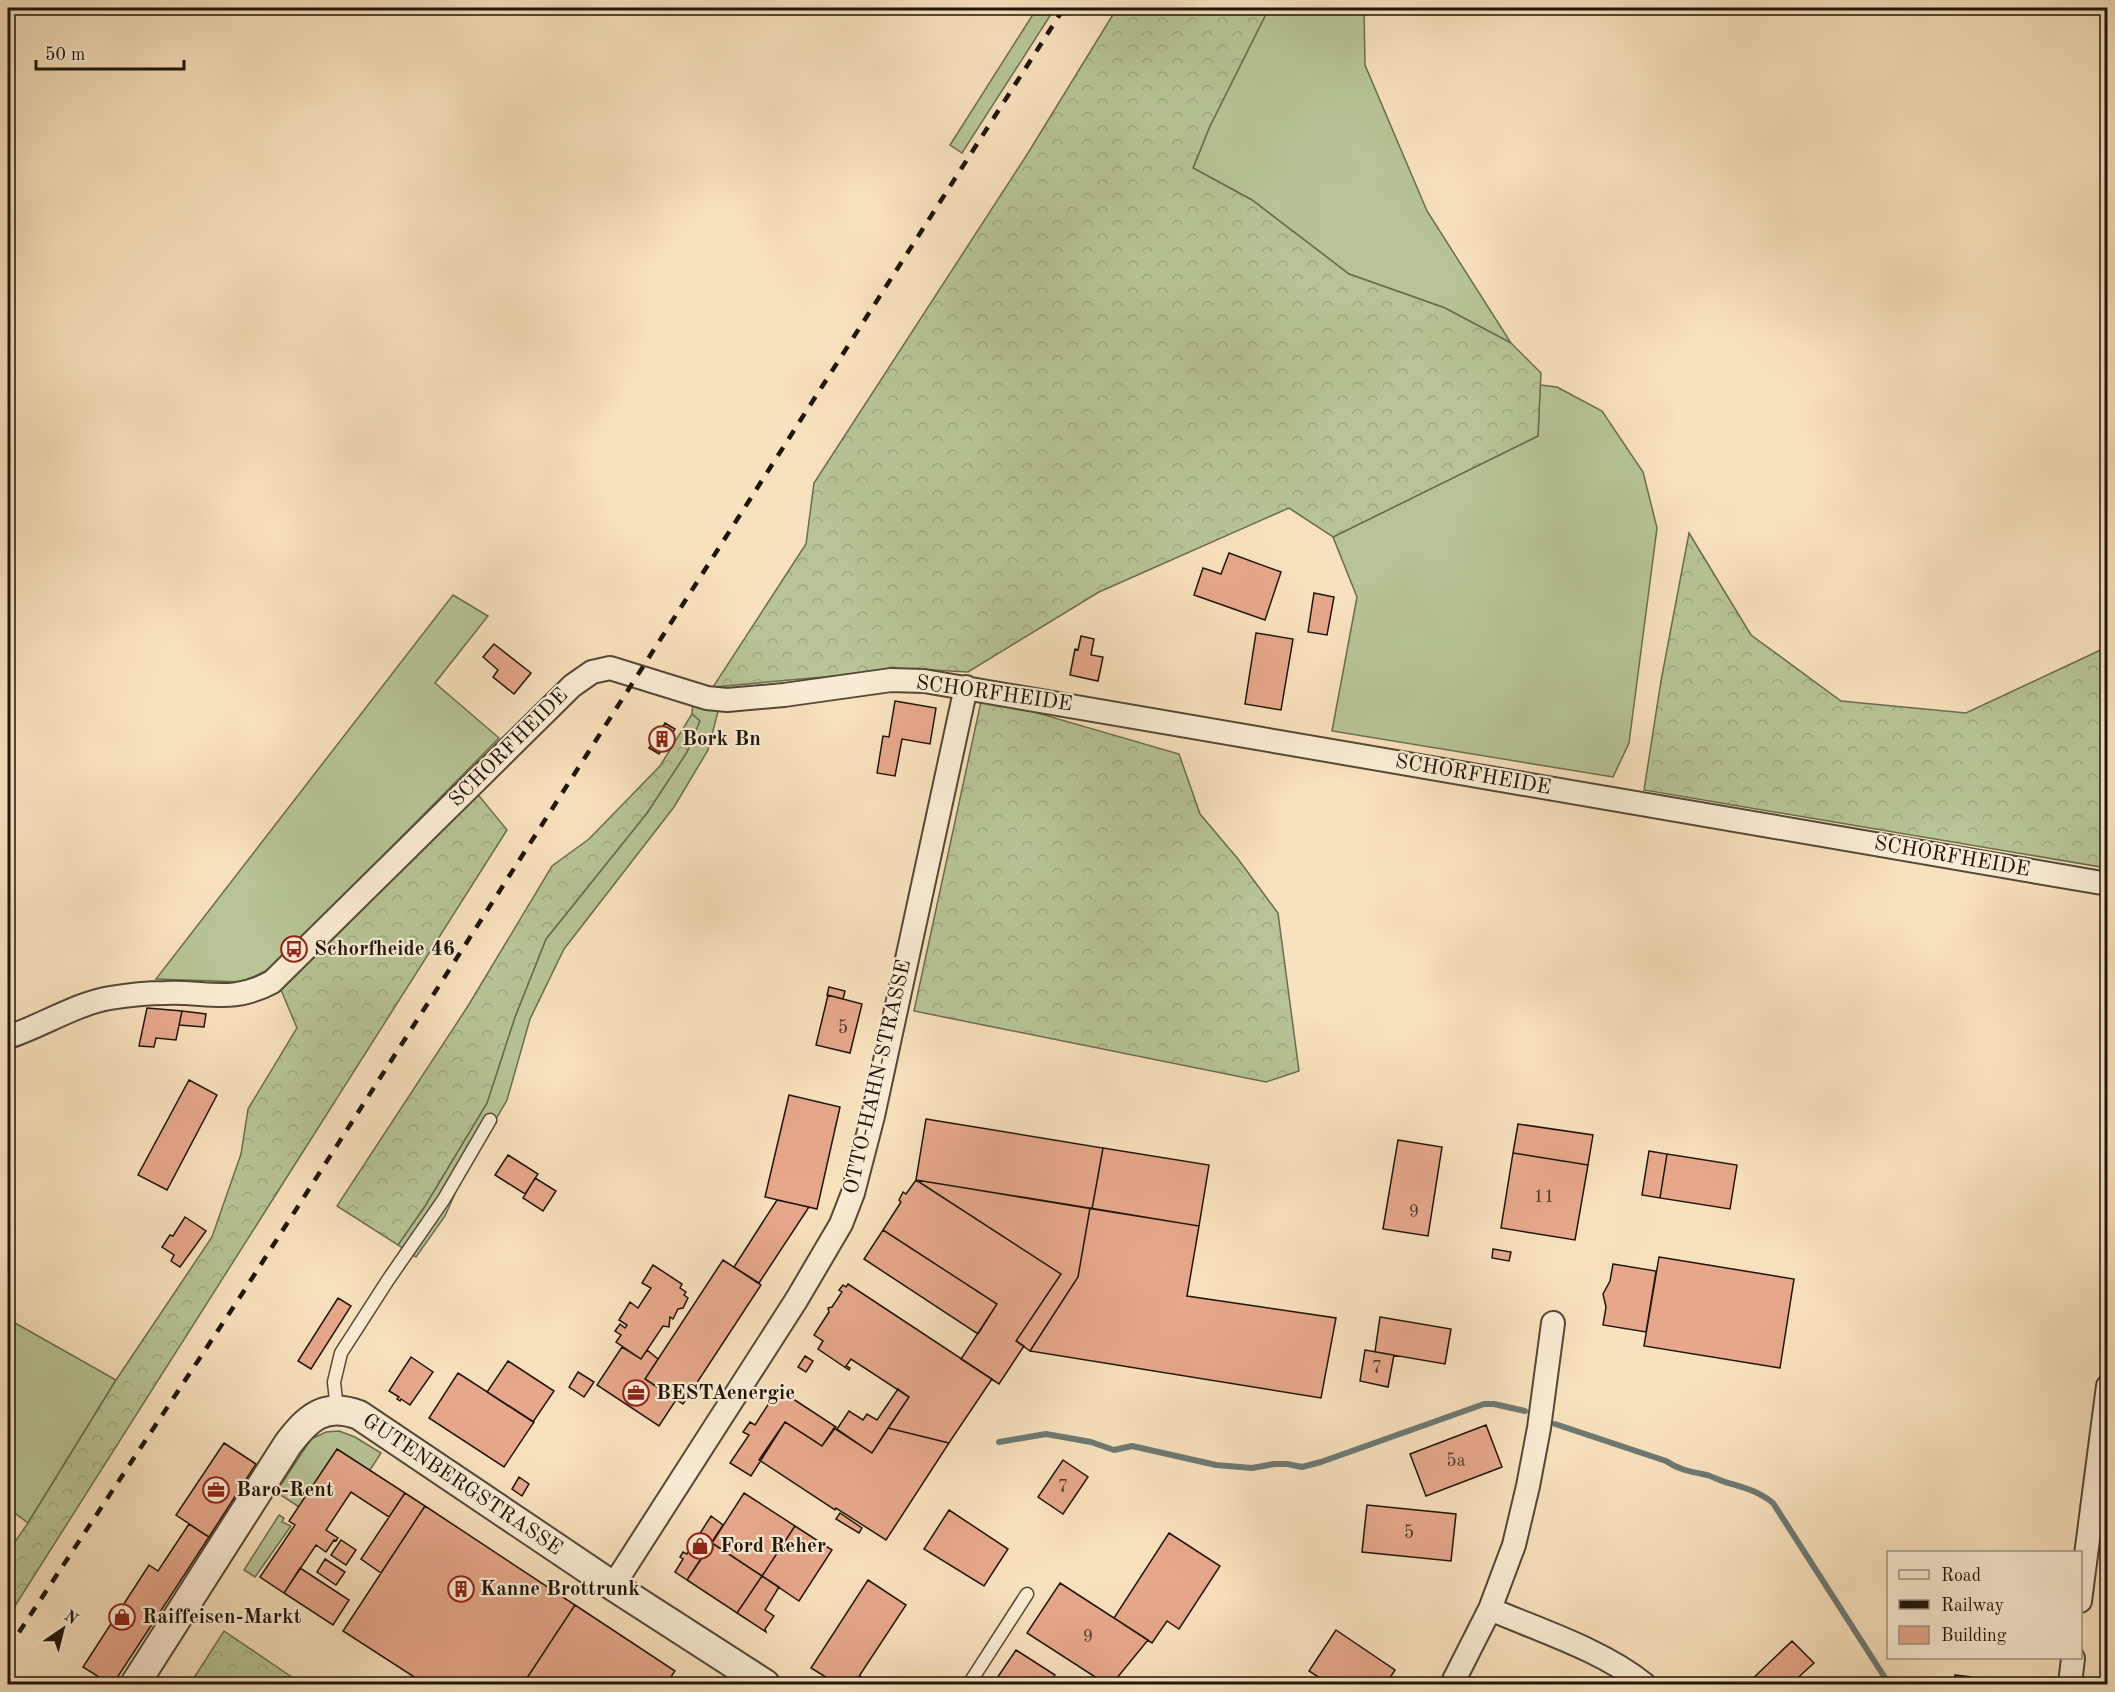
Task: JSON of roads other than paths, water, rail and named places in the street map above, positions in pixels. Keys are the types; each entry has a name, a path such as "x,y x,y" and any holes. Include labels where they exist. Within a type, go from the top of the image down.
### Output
{"street":[{"name":"SCHORFHEIDE","path":"8,1037 92,1002 165,993 242,995 272,982 572,686 592,672 610,668 677,690 707,698 727,700 784,695 891,680 924,681 966,687 2108,884"},
{"name":"OTTO-HAHN-STRASSE","path":"613,1586 797,1299 841,1224 853,1193 870,1126 966,687"},
{"path":"1452,1684 1490,1609 1514,1545 1539,1428 1553,1323"},
{"path":"2082,1586 2108,1386"},
{"name":"GUTENBERGSTRASSE","path":"337,1410 359,1415 613,1586 765,1684"},
{"path":"135,1684 288,1444 308,1419 322,1412 337,1410"},
{"path":"1490,1609 1605,1659 1644,1684"},
{"path":"2070,1684 2073,1659"}],"lane":[{"path":"337,1410 334,1382 341,1353 444,1199 490,1120"},
{"path":"969,1684 1027,1594"}],"waterway":[{"path":"999,1442 1046,1434 1091,1442 1114,1450 1132,1446 1216,1465 1252,1468 1287,1464 1302,1467 1484,1404 1525,1411"},
{"path":"1555,1424 1666,1461 1681,1469 1744,1488 1762,1495 1773,1503 1889,1684"}],"railway":[{"path":"8,1649 242,1294 1064,8"}],"place":[{"name":"Bork Bn","path":"662,739"},
{"name":"Schorfheide 46","path":"294,949"},
{"name":"BESTAenergie","path":"636,1393"},
{"name":"Baro-Rent","path":"216,1490"},
{"name":"Ford Reher","path":"700,1546"},
{"name":"Kanne Brottrunk","path":"461,1589"},
{"name":"Raiffeisen-Markt","path":"122,1617"}]}
